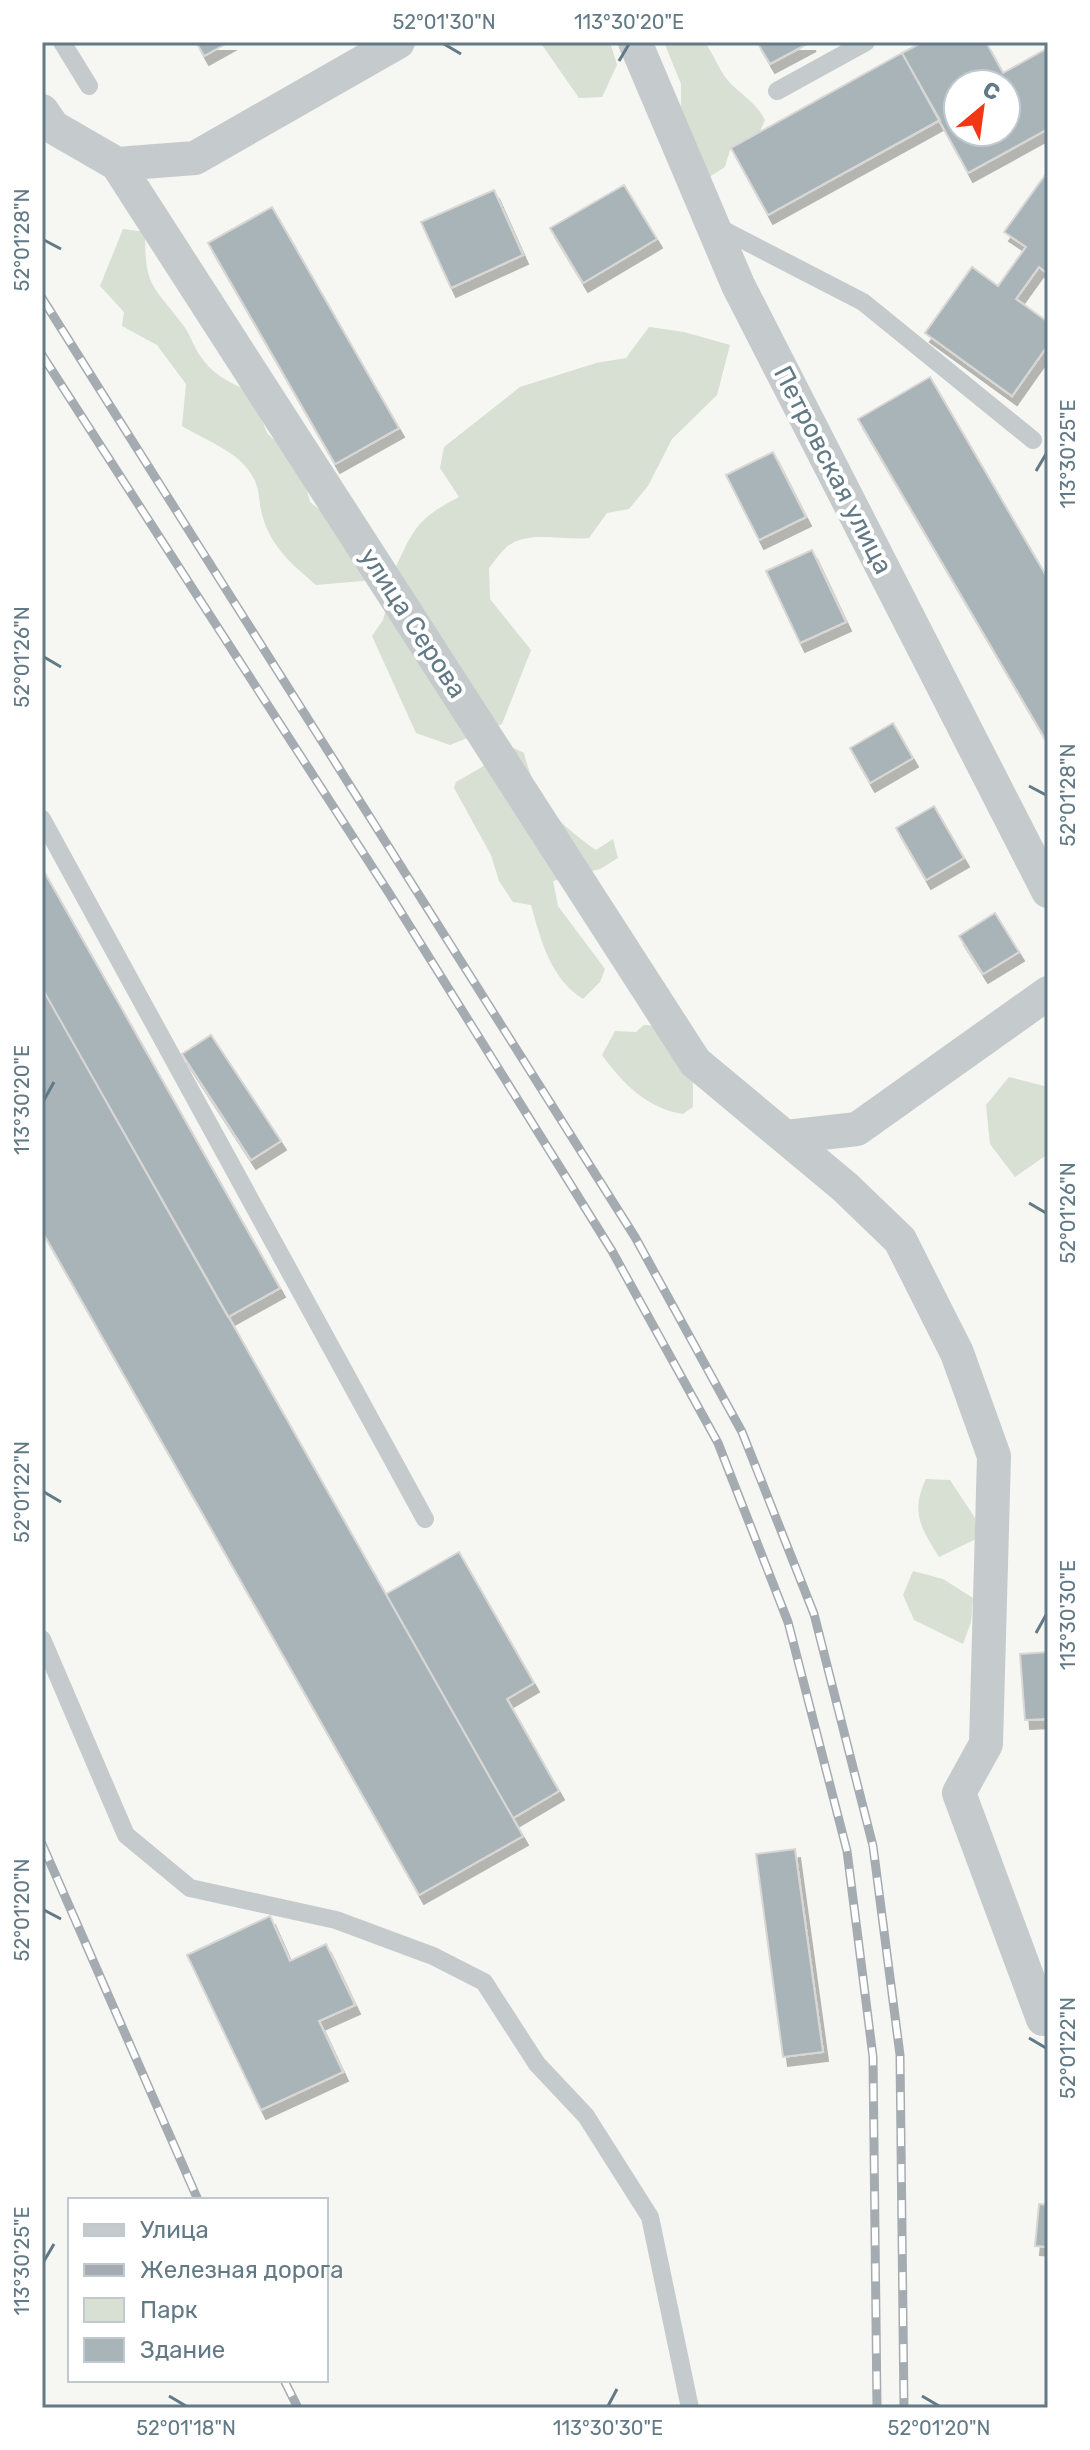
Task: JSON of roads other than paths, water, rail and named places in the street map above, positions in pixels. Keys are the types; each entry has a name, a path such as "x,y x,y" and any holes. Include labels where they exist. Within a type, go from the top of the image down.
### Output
{"street":[{"path":"117,164 195,158 398,42"},
{"name":"Петровская улица","path":"635,42 738,285 1048,891"},
{"name":"улица Серова","path":"42,111 53,127 117,164 695,1062 786,1137 900,1240 957,1353 994,1456 986,1744 959,1793 1045,2017"},
{"path":"786,1137 857,1129 1048,993"}],"lane":[{"path":"62,42 89,86"},
{"path":"777,91 866,42"},
{"path":"714,225 863,302 1033,440"},
{"path":"42,819 425,1519"},
{"path":"42,1639 126,1835 190,1888 336,1920 433,1956 484,1982 537,2064 586,2116 650,2217 690,2408"}],"railway":[{"path":"42,298 635,1237 742,1432 814,1614 873,1846 900,2055 904,2408"},
{"path":"42,355 389,893 612,1251 718,1443 788,1622 847,1851 873,2057 877,2408"},
{"path":"42,1844 197,2198"},
{"path":"285,2382 298,2408"}]}
